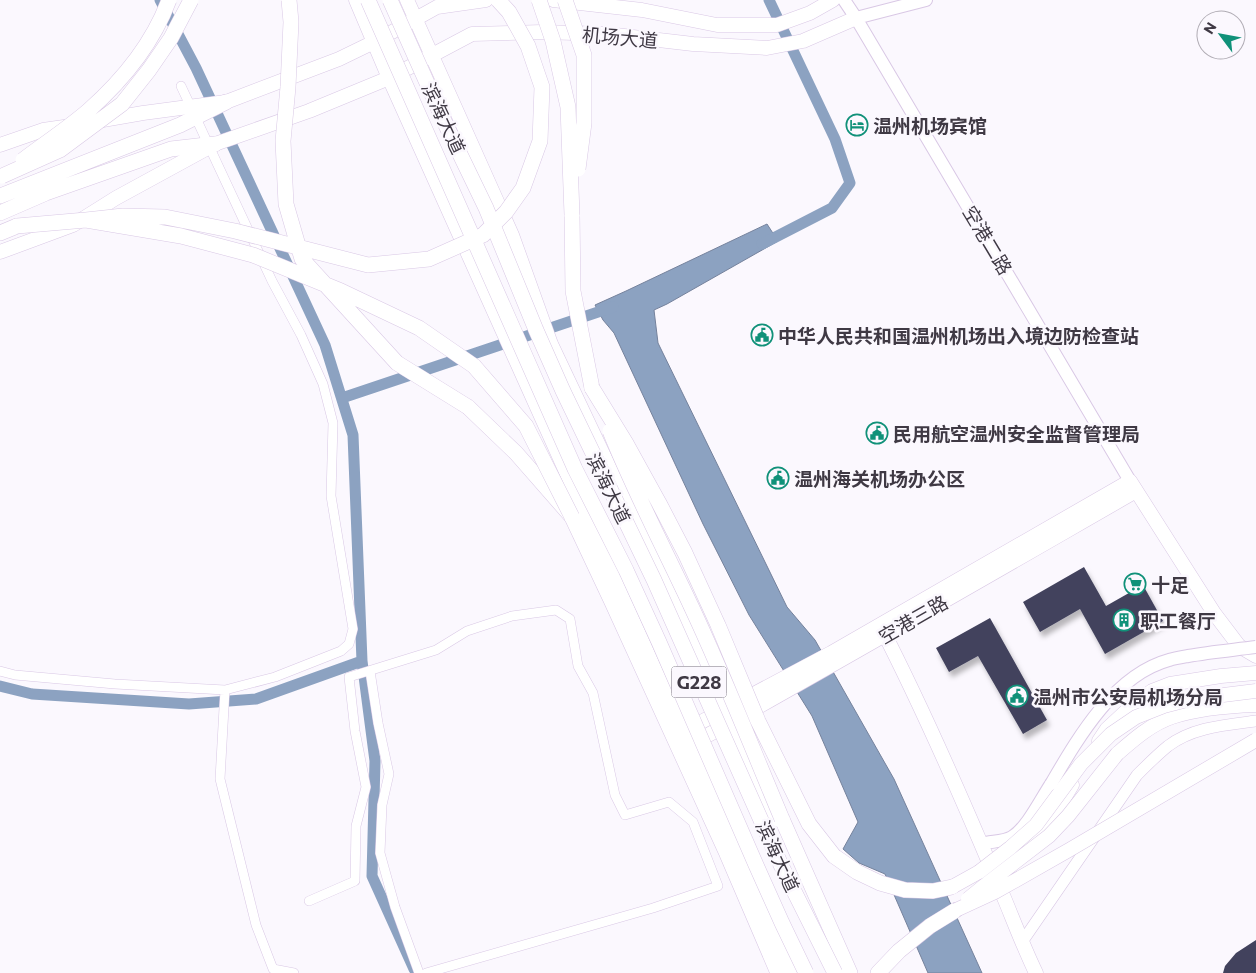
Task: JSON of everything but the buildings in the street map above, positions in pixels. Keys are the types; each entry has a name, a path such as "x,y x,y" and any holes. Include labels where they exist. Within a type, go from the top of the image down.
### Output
{"highway":[{"path":"1,177 88,111 132,66 150,40 169,0"},
{"path":"1,177 60,150 122,104 171,38 190,0"},
{"path":"290,0 291,22 288,87 283,141 286,204 302,259 397,363 468,407 516,453 572,517"},
{"name":"滨海大道","path":"368,0 576,469 660,642 760,874 806,973"},
{"name":"滨海大道","path":"390,0 444,121 486,208 563,391 654,580 781,865 835,973"},
{"path":"0,232 17,226 123,216 165,217 235,231 368,265 429,259 483,235 506,212 523,188 540,141 542,87 528,46 509,12 498,0"},
{"path":"539,0 552,41 568,107 572,215 572,291 592,388 625,469 692,608 738,712 786,828 850,973"},
{"path":"564,0 584,55 584,123 572,215"},
{"path":"0,196 180,125 216,105"},
{"path":"0,213 46,193 171,148 218,142"},
{"path":"86,220 180,236 253,255 341,291 419,328 474,366 526,426 572,517 723,845 778,973"},
{"path":"592,388 627,445 685,553 718,625 758,721 809,824 834,856 857,872 880,883 905,890 933,891 952,887"},
{"path":"878,973 899,951 930,926 956,910"}],"main road":[{"path":"356,0 389,78 790,973"},
{"path":"407,0 512,235 551,344 846,973"},
{"path":"0,145 44,130 143,113 216,105 339,59 437,7 486,0"},
{"name":"机场大道","path":"553,0 642,10 717,25 777,25 810,13 833,0"},
{"name":"空港二路","path":"844,0 1133,486"},
{"path":"856,18 926,0"},
{"name":"机场大道","path":"0,252 73,225 116,198 218,142 309,110 389,78 472,34 542,32 607,34 692,44 766,48 803,41 856,18"},
{"path":"1133,486 1214,613 1238,646 1256,656"},
{"name":"空港三路","path":"683,732 727,716 833,659 1133,486"},
{"path":"883,630 929,725 981,844 986,871 1011,913 1036,973"},
{"path":"981,844 1011,838 1022,828 1070,751 1116,692 1133,677 1152,666 1168,660 1198,654 1256,647"},
{"path":"952,887 1016,857 1045,830 1107,729 1134,704 1152,691 1170,684 1256,673"},
{"path":"986,871 1036,824 1081,764 1111,734 1136,717 1164,706 1190,699 1256,692"},
{"path":"986,871 1035,840 1096,775 1136,738 1171,717 1214,707 1256,705"},
{"name":"空港三路","path":"689,746 727,716"},
{"path":"956,910 995,892 1256,740"},
{"path":"956,910 1049,836 1068,816 1118,754"}],"street":[{"path":"0,671 15,675 115,684 225,690 275,678 341,652 349,644 353,629 331,496 333,424 322,384 301,335 272,281 181,86"},
{"path":"309,900 355,881 356,826 366,787 355,730 349,678 436,650 467,631 512,616 556,610 570,619 578,666 593,693 615,795 625,815 669,802 693,822 718,886 653,908 426,973"},
{"path":"366,672 389,774 382,805 380,853 395,907 419,973"},
{"path":"225,690 220,778 256,925 273,971 294,973"},
{"path":"1022,942 1137,775 1154,758 1169,745 1187,735 1207,728 1256,721"}],"water":[{"path":"767,224 778,241 654,310 658,343 787,607 815,640 894,779 982,973 928,973 885,874 859,863 843,849 858,822 812,716 749,615 703,524 614,333 603,320 595,305"}],"waterway":[{"path":"160,0 196,68 325,345 353,435 362,661 375,761 372,876 414,969"},
{"path":"762,244 832,208 850,183 835,139 769,0"},
{"path":"342,398 613,307"},
{"path":"0,686 32,694 189,704 256,699 362,661"}],"place":[{"name":"温州机场宾馆","path":"857,125"},
{"name":"中华人民共和国温州机场出入境边防检查站","path":"762,335"},
{"name":"民用航空温州安全监督管理局","path":"877,433"},
{"name":"温州海关机场办公区","path":"778,478"},
{"name":"十足","path":"1135,584"},
{"name":"职工餐厅","path":"1124,620"},
{"name":"温州市公安局机场分局","path":"1017,696"}]}
